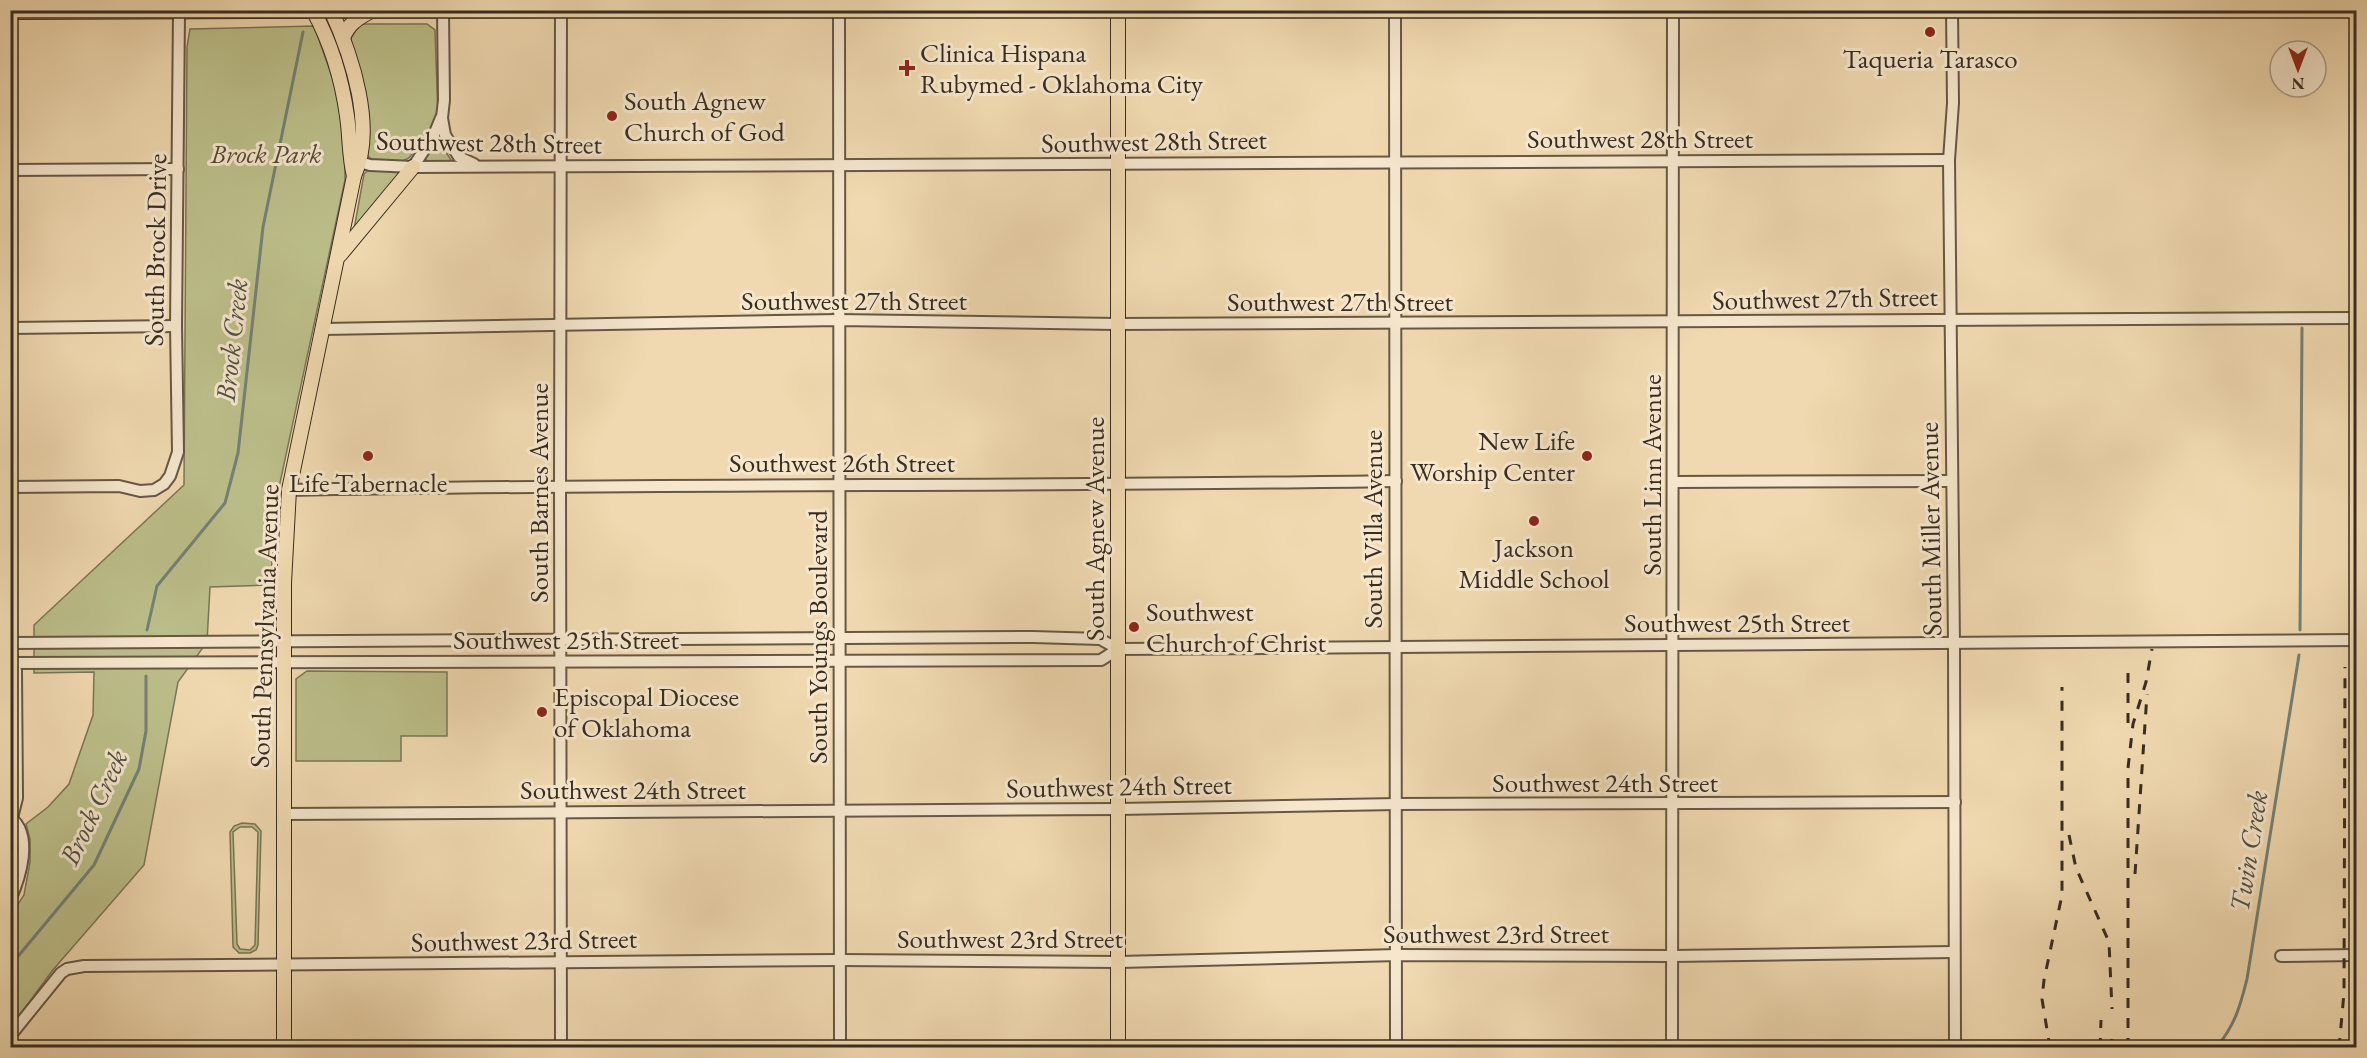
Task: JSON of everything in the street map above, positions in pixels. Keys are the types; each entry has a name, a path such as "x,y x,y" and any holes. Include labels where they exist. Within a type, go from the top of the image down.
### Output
{"main road":[{"path":"10,12 562,10"},
{"name":"South Agnew Avenue","path":"1118,10 1118,1047"},
{"name":"South Pennsylvania Avenue","path":"313,11 323,29 342,87 350,138 350,162 354,176"},
{"name":"South Pennsylvania Avenue","path":"284,1047 284,583 289,490 354,176 360,162 360,98 343,38 331,11"},
{"path":"343,38 357,18 371,11"},
{"path":"339,256 413,167"}],"street":[{"name":"South Barnes Avenue","path":"561,1047 562,10"},
{"name":"South Youngs Boulevard","path":"839,10 840,1047"},
{"name":"South Villa Avenue","path":"1395,10 1393,161 1394,647 1398,955 1396,1047"},
{"name":"South Linn Avenue","path":"1672,1047 1673,10"},
{"name":"South Miller Avenue","path":"1952,10 1953,103 1949,159 1955,1047"},
{"path":"443,11 444,100 442,118 445,135 459,157 477,166"},
{"name":"South Brock Drive","path":"10,488 119,486 140,491 154,490 164,484 170,476 178,452 176,326 179,12"},
{"path":"413,167 442,118"},
{"name":"Southwest 28th Street","path":"360,162 370,165 413,167 1949,159"},
{"path":"10,170 178,169"},
{"name":"Southwest 27th Street","path":"323,330 838,320 1117,324 2356,318"},
{"path":"10,328 176,326"},
{"name":"Southwest 26th Street","path":"289,490 560,485 1118,485 1395,481"},
{"path":"1674,482 1951,481"},
{"name":"Southwest 25th Street","path":"10,643 1033,637 1100,639 1118,649 2356,640"},
{"path":"85,643 85,663"},
{"name":"Southwest 25th Street","path":"11,660 85,663 1101,660 1118,649"},
{"path":"11,660 16,672 17,798 11,818 20,829 23,846 19,877 11,899"},
{"name":"Southwest 24th Street","path":"284,814 1118,809 1397,804 1673,805 1955,802"},
{"name":"Southwest 23rd Street","path":"10,1036 55,978 67,969 97,966 839,960 1119,962 1398,955 1672,956 1954,952"},
{"path":"2281,956 2356,955"}],"green space":[{"path":"363,24 427,24 435,30 438,115 433,127 409,158 403,161 374,161 365,154 351,38 358,27"},
{"name":"Brock Park","path":"314,26 340,99 345,146 345,180 278,492 270,585 210,587 207,642 178,682 144,865 52,971 11,1027 11,915 24,895 30,862 30,839 26,824 48,807 69,784 93,715 94,672 34,673 34,625 184,485 187,47 190,29"},
{"path":"439,141 451,160 427,162 425,157"},
{"path":"369,169 406,169 353,235 364,174"},
{"path":"307,671 447,672 447,736 401,736 401,761 296,761 296,679"},
{"path":"242,823 255,824 261,831 258,945 256,950 250,953 239,953 233,947 230,832 234,826","holes":["240,827 252,827 258,832 255,945 250,950 240,949 237,944 233,832"]}],"waterway":[{"name":"Brock Creek","path":"147,630 157,586 225,503 238,453 263,227 303,32"},
{"name":"Twin Creek","path":"2300,630 2302,328"},
{"name":"Twin Creek","path":"2216,1048 2236,1015 2247,979 2299,655"},
{"name":"Brock Creek","path":"10,966 94,865 139,769 146,731 146,676"}],"railway":[{"path":"2128,1048 2128,768 2133,724 2146,682 2152,649"},
{"path":"2339,1048 2344,993 2345,667"},
{"path":"2128,673 2128,724"},
{"path":"2050,1048 2042,999 2062,895 2062,687"},
{"path":"2135,874 2147,694"},
{"path":"2069,835 2076,868 2109,942 2112,1009"},
{"path":"2100,1048 2101,1020"},
{"path":"2110,1048 2112,1039"}],"place":[{"name":"Taqueria Tarasco","path":"1930,32"},
{"name":"Clinica Hispana Rubymed - Oklahoma City","path":"907,68"},
{"name":"South Agnew Church of God","path":"612,116"},
{"name":"Life Tabernacle","path":"368,456"},
{"name":"New Life Worship Center","path":"1587,456"},
{"name":"Jackson Middle School","path":"1534,521"},
{"name":"Southwest Church of Christ","path":"1134,627"},
{"name":"Episcopal Diocese of Oklahoma","path":"542,712"}]}
